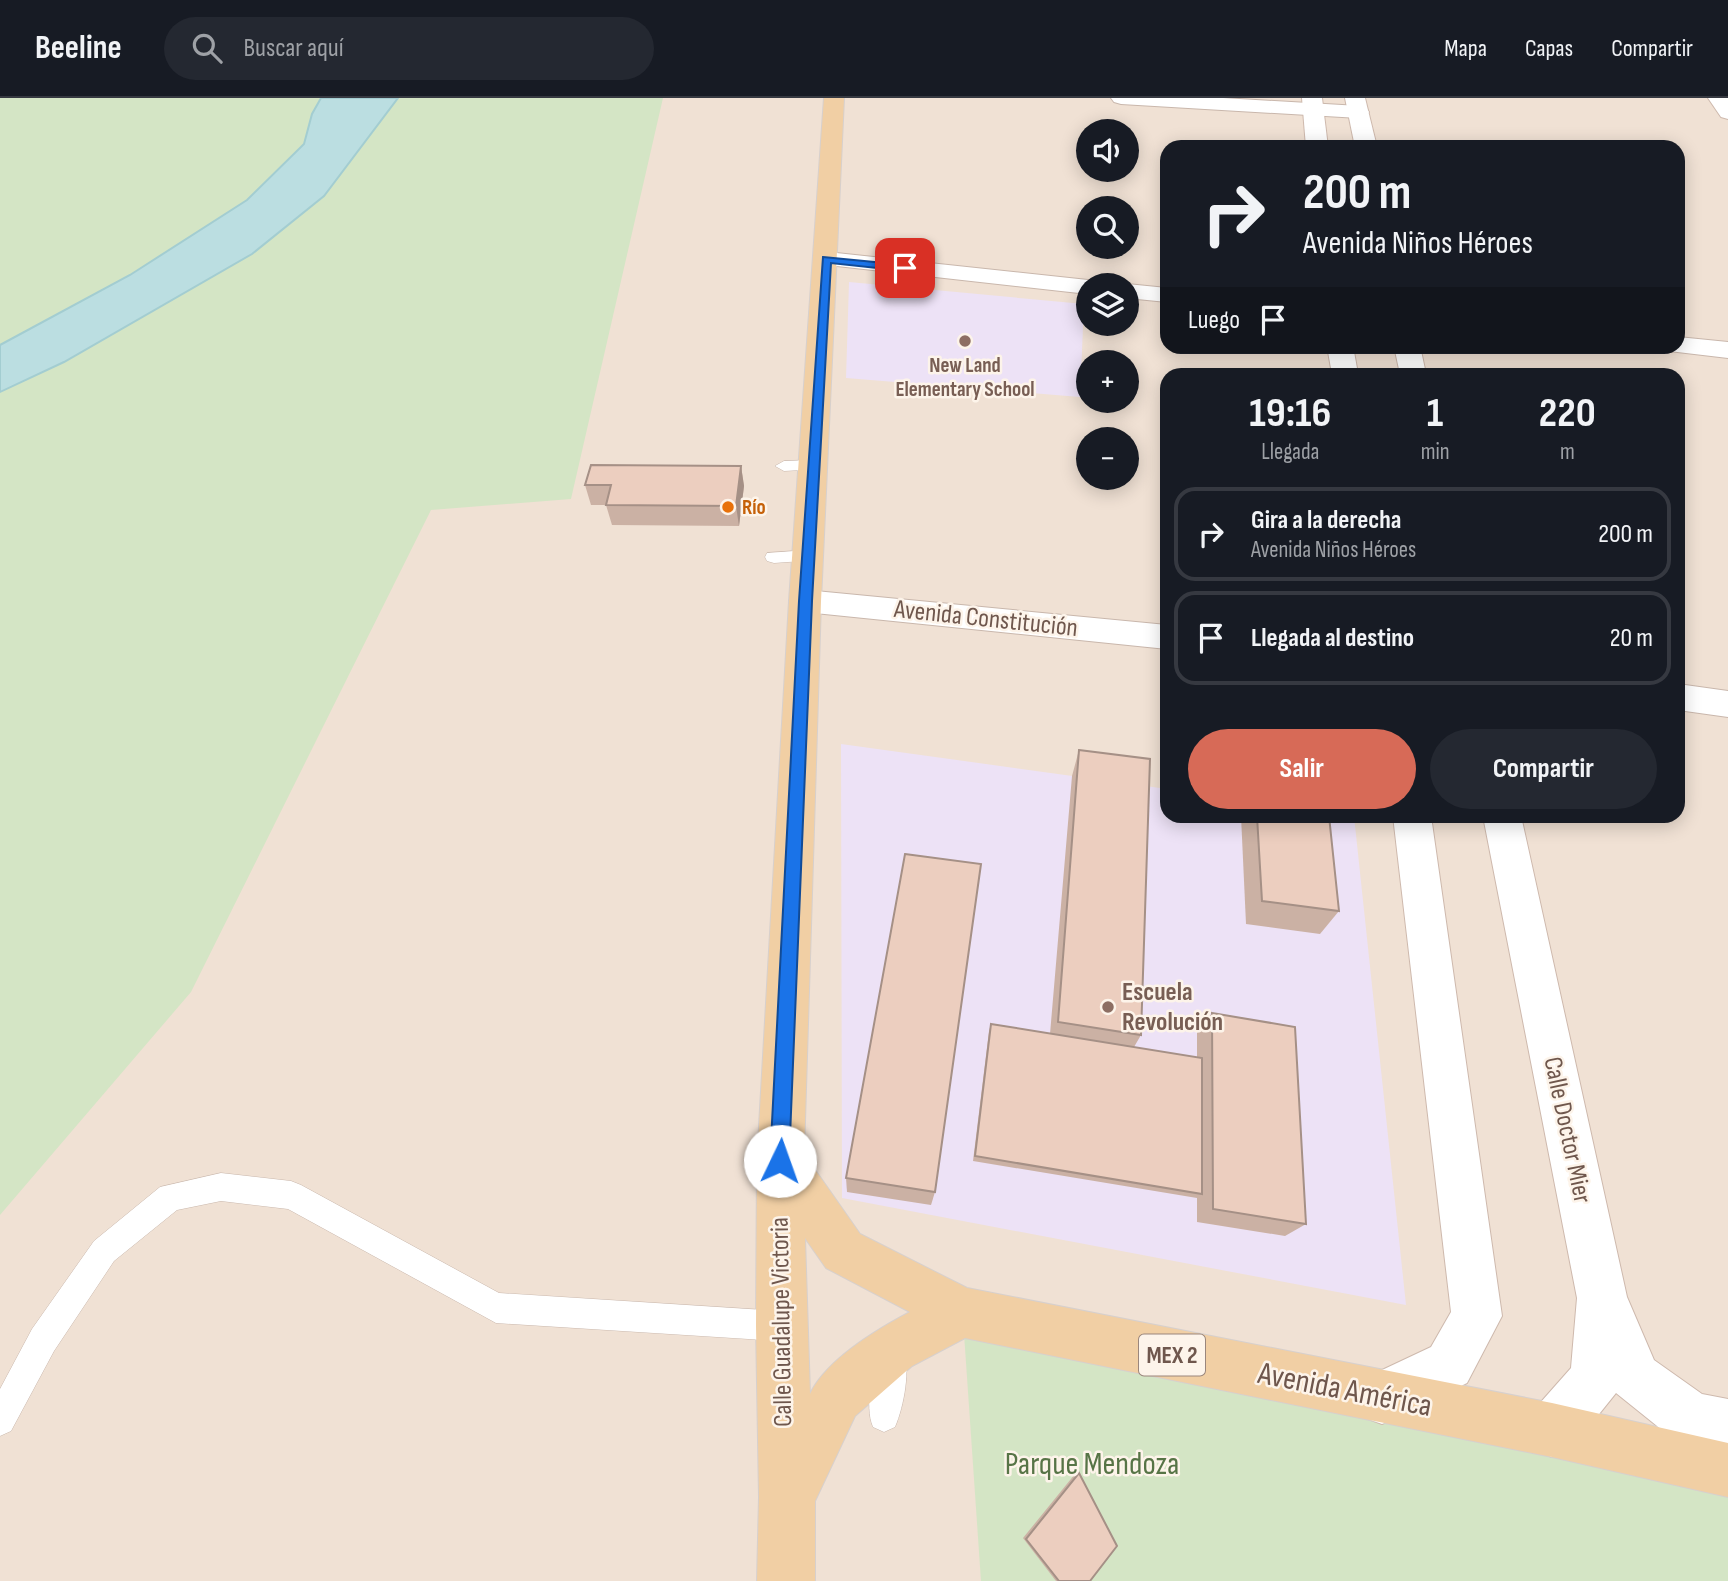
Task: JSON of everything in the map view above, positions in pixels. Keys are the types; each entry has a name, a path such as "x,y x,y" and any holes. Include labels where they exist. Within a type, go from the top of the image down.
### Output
{"main road":[{"name":"Calle Guadalupe Victoria","path":"786,1581 787,1497 781,1326 780,1161 809,556 799,466 827,260 834,98"},
{"path":"1121,98 1357,105 1364,140"},
{"path":"1718,98 1728,113"},
{"path":"1312,104 1316,140"},
{"path":"827,260 1076,286"},
{"path":"1139,292 1160,294"},
{"path":"1685,346 1728,350"},
{"name":"Avenida Constitución","path":"806,601 1160,636"},
{"path":"1685,698 1728,704"},
{"path":"1382,1398 1449,1365 1476,1316 1413,823"},
{"name":"Calle Doctor Mier","path":"1503,823 1602,1298 1596,1378 1552,1430"},
{"name":"Avenida América","path":"780,1161 843,1251 962,1312 1552,1430 1728,1469"},
{"path":"1602,1298 1636,1378 1691,1419 1728,1426"},
{"path":"787,1497 836,1397 894,1348 962,1312"}],"lane":[{"path":"774,557 809,556"},
{"path":"0,1420 43,1340 104,1251 170,1197 221,1187 291,1195 496,1308 781,1326"},
{"path":"884,1416 894,1348"}],"shaded area":[{"path":"0,98 1728,98 1728,1581 0,1581"},
{"name":"New Land Elementary School","path":"849,282 1076,303 1076,336 1083,336 1082,350 1076,350 1076,397 846,378"},
{"name":"Escuela Revolución","path":"841,744 1160,788 1160,823 1355,823 1406,1305 842,1198"}],"green space":[{"path":"0,98 321,98 312,114 304,144 247,200 130,275 0,345"},
{"path":"398,98 663,98 571,499 431,510 191,992 0,1215 0,392 64,362 252,254 324,196"},
{"name":"Parque Mendoza","path":"963,1319 1728,1474 1728,1581 981,1581"}],"water":[{"path":"321,98 398,98 324,196 252,254 64,362 0,392 0,345 130,275 247,200 304,144 312,114"}],"building":[{"path":"591,465 741,466 736,506 606,505 611,485 585,485"},
{"path":"1079,750 1150,759 1141,1035 1058,1022"},
{"path":"1257,823 1330,823 1339,911 1262,901"},
{"path":"905,854 981,864 935,1192 846,1178"},
{"path":"1212,1013 1295,1027 1306,1224 1213,1209"},
{"path":"991,1024 1202,1058 1202,1194 975,1156"},
{"path":"1079,1473 1117,1546 1090,1581 1059,1581 1026,1539"}],"place":[{"name":"New Land Elementary School","path":"965,341"},
{"name":"Río","path":"728,507"},
{"name":"Escuela Revolución","path":"1108,1007"}],"route":[{"path":"780,1161 806,601 827,260 905,268"}]}
